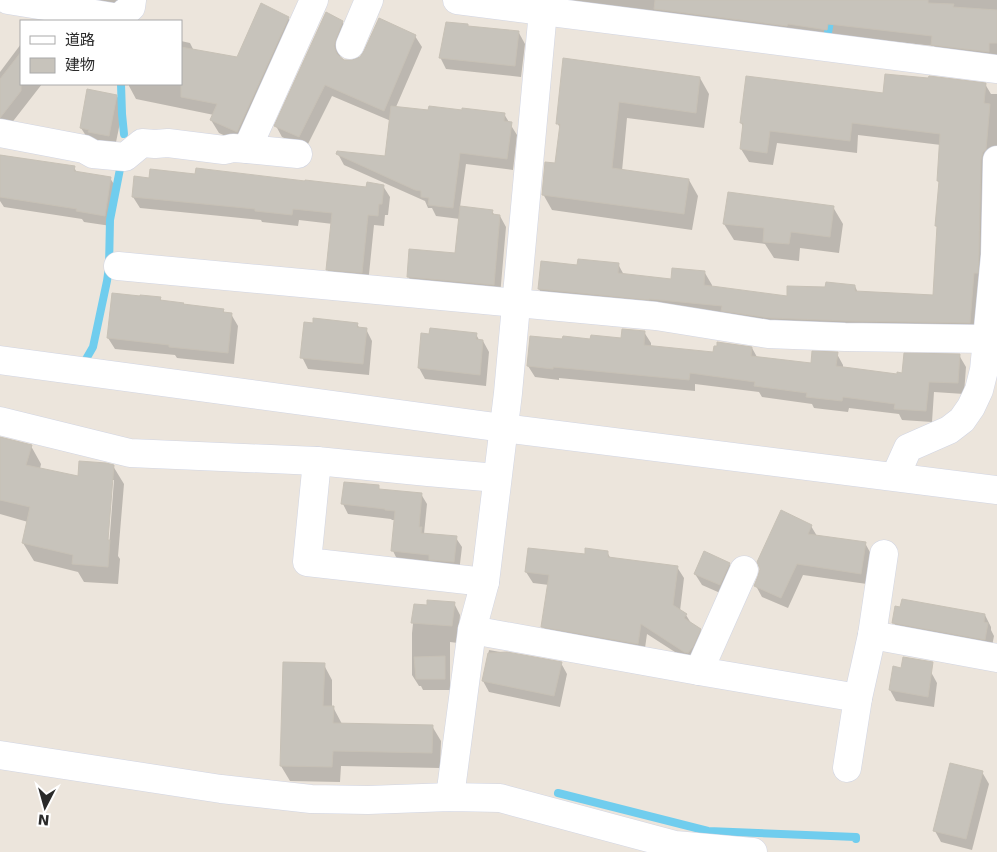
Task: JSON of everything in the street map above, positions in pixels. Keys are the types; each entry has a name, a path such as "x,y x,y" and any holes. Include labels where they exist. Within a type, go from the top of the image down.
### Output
{"street":[{"path":"8,0 118,18 131,7 132,0"},
{"path":"248,149 314,0"},
{"path":"350,45 368,0"},
{"path":"458,0 544,6 997,69"},
{"path":"450,797 472,630 485,582 508,392 544,6"},
{"path":"0,133 84,149 93,154 125,157 142,143 298,154"},
{"path":"899,468 908,448 948,430 962,420 971,407 978,390 984,370 995,255 997,160"},
{"path":"118,266 656,316 768,334 987,340"},
{"path":"0,360 503,428 997,490"},
{"path":"0,422 130,453 317,461 497,478"},
{"path":"317,461 307,562 485,582"},
{"path":"847,768 858,698 872,635 884,554"},
{"path":"698,671 744,570"},
{"path":"472,630 858,698"},
{"path":"872,635 997,658"},
{"path":"0,755 212,788 311,799 500,798 674,845 753,852"}],"building":[{"path":"655,0 928,0 928,3 954,4 953,7 997,10 997,43 989,43 989,52 931,45 932,36 828,24 827,30 654,9"},
{"path":"261,3 289,17 237,132 210,120 217,104 181,97 181,85 182,47 237,57"},
{"path":"326,12 343,21 334,46 337,54 344,60 360,57 379,18 416,35 384,111 325,85 299,137 274,126"},
{"path":"446,22 519,31 515,66 439,58"},
{"path":"20,53 21,91 0,118 0,79"},
{"path":"563,58 700,77 696,113 619,102 612,168 689,179 684,214 542,195 545,162 555,163 560,124 556,124"},
{"path":"885,74 928,78 929,76 986,83 984,103 990,104 986,150 983,152 981,160 978,273 974,273 970,323 770,318 721,311 722,306 538,289 541,261 577,265 578,259 619,263 618,273 671,279 672,268 705,271 704,285 787,296 787,286 825,287 826,282 855,285 855,291 933,295 940,134 852,123 850,141 770,131 767,153 740,149 743,123 740,123 746,76 883,93"},
{"path":"87,89 117,95 109,136 88,132 89,130 80,128"},
{"path":"391,106 428,110 429,106 462,110 462,108 505,113 504,121 512,122 507,159 460,153 453,208 428,205 429,198 421,197 421,191 336,154 337,151 385,156"},
{"path":"0,155 75,166 74,171 111,177 105,216 76,211 77,209 0,197"},
{"path":"196,168 366,187 367,182 384,185 382,204 379,204 378,216 368,215 362,273 326,270 332,213 293,209 292,215 255,211 255,209 132,197 134,176 149,178 150,169 195,174"},
{"path":"728,192 834,206 830,237 791,232 789,244 763,242 764,228 723,224"},
{"path":"460,206 493,210 492,214 500,215 494,285 407,277 409,249 455,253"},
{"path":"112,293 161,297 160,300 224,309 223,312 232,313 228,353 107,338"},
{"path":"313,318 358,323 357,327 367,328 363,364 300,358 304,322 313,323"},
{"path":"430,328 477,333 476,339 483,340 480,375 418,368 421,333 429,334"},
{"path":"622,329 645,331 644,345 713,352 717,342 752,347 751,356 811,363 812,351 838,352 836,366 897,374 897,372 902,373 904,353 960,354 958,383 929,382 926,411 894,409 895,404 843,397 842,401 806,397 807,393 754,386 755,382 690,373 689,380 527,366 530,336 562,339 563,336 590,339 591,335 621,338"},
{"path":"0,437 32,445 26,465 78,476 79,461 114,465 108,540 110,540 108,567 72,564 73,555 22,543 30,507 0,500"},
{"path":"344,482 379,485 379,489 422,493 419,527 422,527 421,533 457,536 454,562 429,560 429,555 391,551 395,511 341,504"},
{"path":"781,510 812,525 808,534 866,542 861,574 797,564 781,598 754,586 760,569 757,562"},
{"path":"528,548 585,554 585,548 608,551 608,557 678,566 673,605 687,614 684,618 701,629 693,647 688,653 684,652 641,624 638,644 541,627 549,575 525,572"},
{"path":"704,551 730,563 720,585 694,574"},
{"path":"902,599 985,614 984,622 988,623 985,640 892,623 895,606 900,607"},
{"path":"427,600 455,602 452,626 411,623 414,604 427,605"},
{"path":"507,652 562,662 554,696 482,681 488,653"},
{"path":"445,656 445,679 416,679 414,657"},
{"path":"903,657 933,662 928,697 889,690 893,666 901,668"},
{"path":"283,662 325,663 323,706 334,706 333,723 433,725 432,753 333,751 332,767 280,766"},
{"path":"950,763 983,771 966,839 933,831"}],"waterway":[{"path":"827,38 834,0"},
{"path":"121,85 124,134"},
{"path":"82,366 93,347 107,281 110,220 120,169"},
{"path":"558,793 708,831 856,837 856,839"}]}
